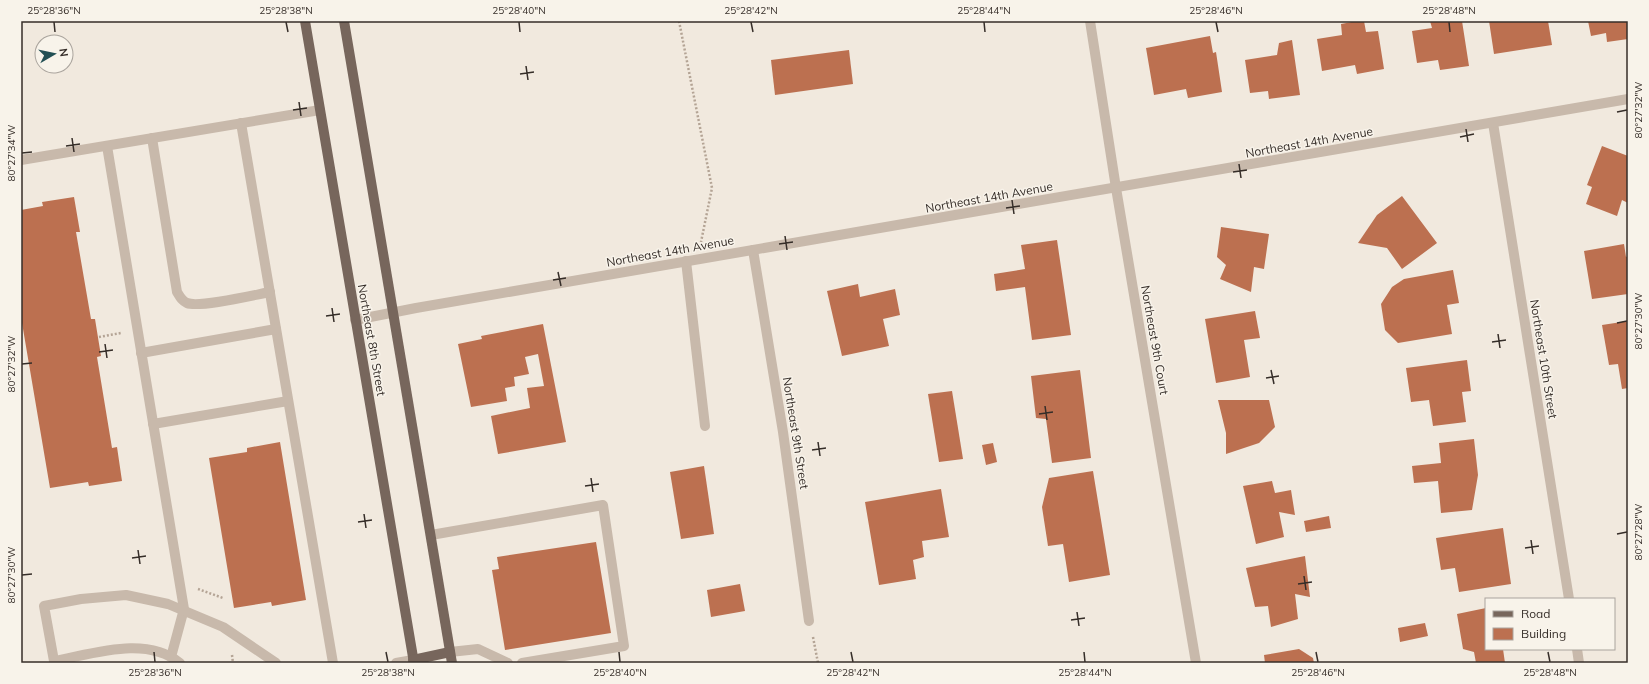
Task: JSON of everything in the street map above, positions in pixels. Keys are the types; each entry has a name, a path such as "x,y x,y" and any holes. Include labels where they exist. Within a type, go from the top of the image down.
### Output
{"main road":[{"name":"Northeast 8th Street","path":"306,21 413,661"},
{"name":"Northeast 8th Street","path":"344,21 452,663"},
{"path":"413,661 450,652"}],"street":[{"name":"Northeast 9th Court","path":"1090,21 1116,188 1196,663"},
{"name":"Northeast 14th Avenue","path":"355,320 393,312 686,261 1628,99"},
{"path":"21,160 320,110"},
{"path":"241,123 333,663"},
{"name":"Northeast 10th Street","path":"1493,123 1569,598"},
{"path":"152,138 177,292 181,299 186,303 198,304 270,292"},
{"path":"107,146 184,609 171,657"},
{"name":"Northeast 9th Street","path":"753,250 783,432 809,621"},
{"path":"686,261 705,426"},
{"path":"141,353 276,329"},
{"path":"153,424 288,401"},
{"path":"431,535 603,505 624,646 522,663"},
{"path":"180,663 171,657 152,649 136,647 54,661 44,606 81,599 126,596 144,598 184,609 224,627 276,663"},
{"path":"450,652 478,649 508,663"},
{"path":"1577,650 1580,663"},
{"path":"396,663 413,661"}],"path":[{"path":"679,21 712,188 697,260"},
{"path":"98,337 124,333"},
{"path":"196,588 223,598"},
{"path":"809,621 818,663"}],"building":[{"path":"1364,21 1366,32 1378,31 1384,69 1357,74 1355,65 1322,71 1317,39 1342,35 1341,24"},
{"path":"1430,21 1462,21 1469,66 1440,70 1438,60 1417,63 1412,31 1432,28"},
{"path":"1489,21 1548,21 1552,45 1494,54"},
{"path":"1588,21 1628,21 1628,39 1607,42 1606,33 1591,36"},
{"path":"1210,36 1213,53 1216,52 1222,92 1188,98 1186,89 1154,95 1146,48"},
{"path":"1292,40 1300,95 1269,99 1268,91 1250,93 1245,60 1277,55 1279,43"},
{"path":"849,50 853,84 775,95 771,60"},
{"path":"1602,146 1628,156 1628,203 1622,200 1617,216 1586,204 1592,187 1587,185"},
{"path":"1402,196 1437,243 1402,269 1387,248 1358,243 1377,215"},
{"path":"74,197 80,232 76,232 91,319 95,319 101,356 97,357 112,448 117,447 122,481 89,486 88,482 50,488 21,317 21,210 43,206 42,202"},
{"path":"1221,227 1269,234 1264,269 1254,267 1251,292 1220,279 1226,265 1217,257"},
{"path":"1057,240 1071,335 1032,340 1025,287 996,291 994,274 1025,269 1021,245"},
{"path":"1624,244 1626,257 1628,256 1628,294 1592,299 1584,251"},
{"path":"1453,270 1459,303 1447,305 1452,334 1398,343 1385,330 1381,304 1392,287 1404,279"},
{"path":"858,284 860,297 895,289 900,315 883,319 889,346 842,356 827,291"},
{"path":"1255,311 1260,338 1244,340 1250,377 1216,383 1205,319"},
{"path":"1628,321 1628,388 1622,389 1618,364 1609,365 1602,325"},
{"path":"543,324 566,442 498,454 491,416 530,408 527,388 544,386 538,354 525,357 529,374 514,377 515,386 505,388 507,401 471,407 458,344 482,339 481,336"},
{"path":"1467,360 1471,391 1462,392 1466,422 1433,426 1429,400 1411,402 1406,368"},
{"path":"1080,370 1091,458 1052,463 1046,419 1036,418 1031,376"},
{"path":"952,391 963,459 939,462 928,394"},
{"path":"1218,400 1269,400 1275,427 1259,443 1226,454 1226,433"},
{"path":"1474,439 1478,475 1472,510 1441,513 1438,481 1414,483 1412,466 1441,463 1439,443"},
{"path":"280,442 306,600 272,606 271,602 234,608 209,458 247,452 247,448"},
{"path":"993,443 997,462 986,465 982,445"},
{"path":"704,466 714,534 681,539 670,472"},
{"path":"1093,471 1110,575 1069,582 1063,544 1048,546 1042,507 1049,478"},
{"path":"1272,481 1275,493 1291,490 1295,515 1279,512 1284,537 1256,544 1243,486"},
{"path":"941,489 949,537 922,541 924,557 913,560 916,579 879,585 865,502"},
{"path":"1329,516 1331,528 1306,532 1304,521"},
{"path":"1503,528 1511,584 1459,592 1455,568 1441,570 1436,538"},
{"path":"596,542 611,633 505,650 492,570 499,569 497,557"},
{"path":"1305,556 1310,597 1295,594 1298,619 1271,627 1268,606 1255,607 1246,568"},
{"path":"740,584 745,611 711,617 707,590"},
{"path":"1485,608 1485,650 1503,650 1505,663 1476,663 1474,652 1463,649 1457,614"},
{"path":"1425,623 1428,636 1400,642 1398,628"},
{"path":"1299,649 1313,658 1314,663 1265,663 1264,655"}]}
